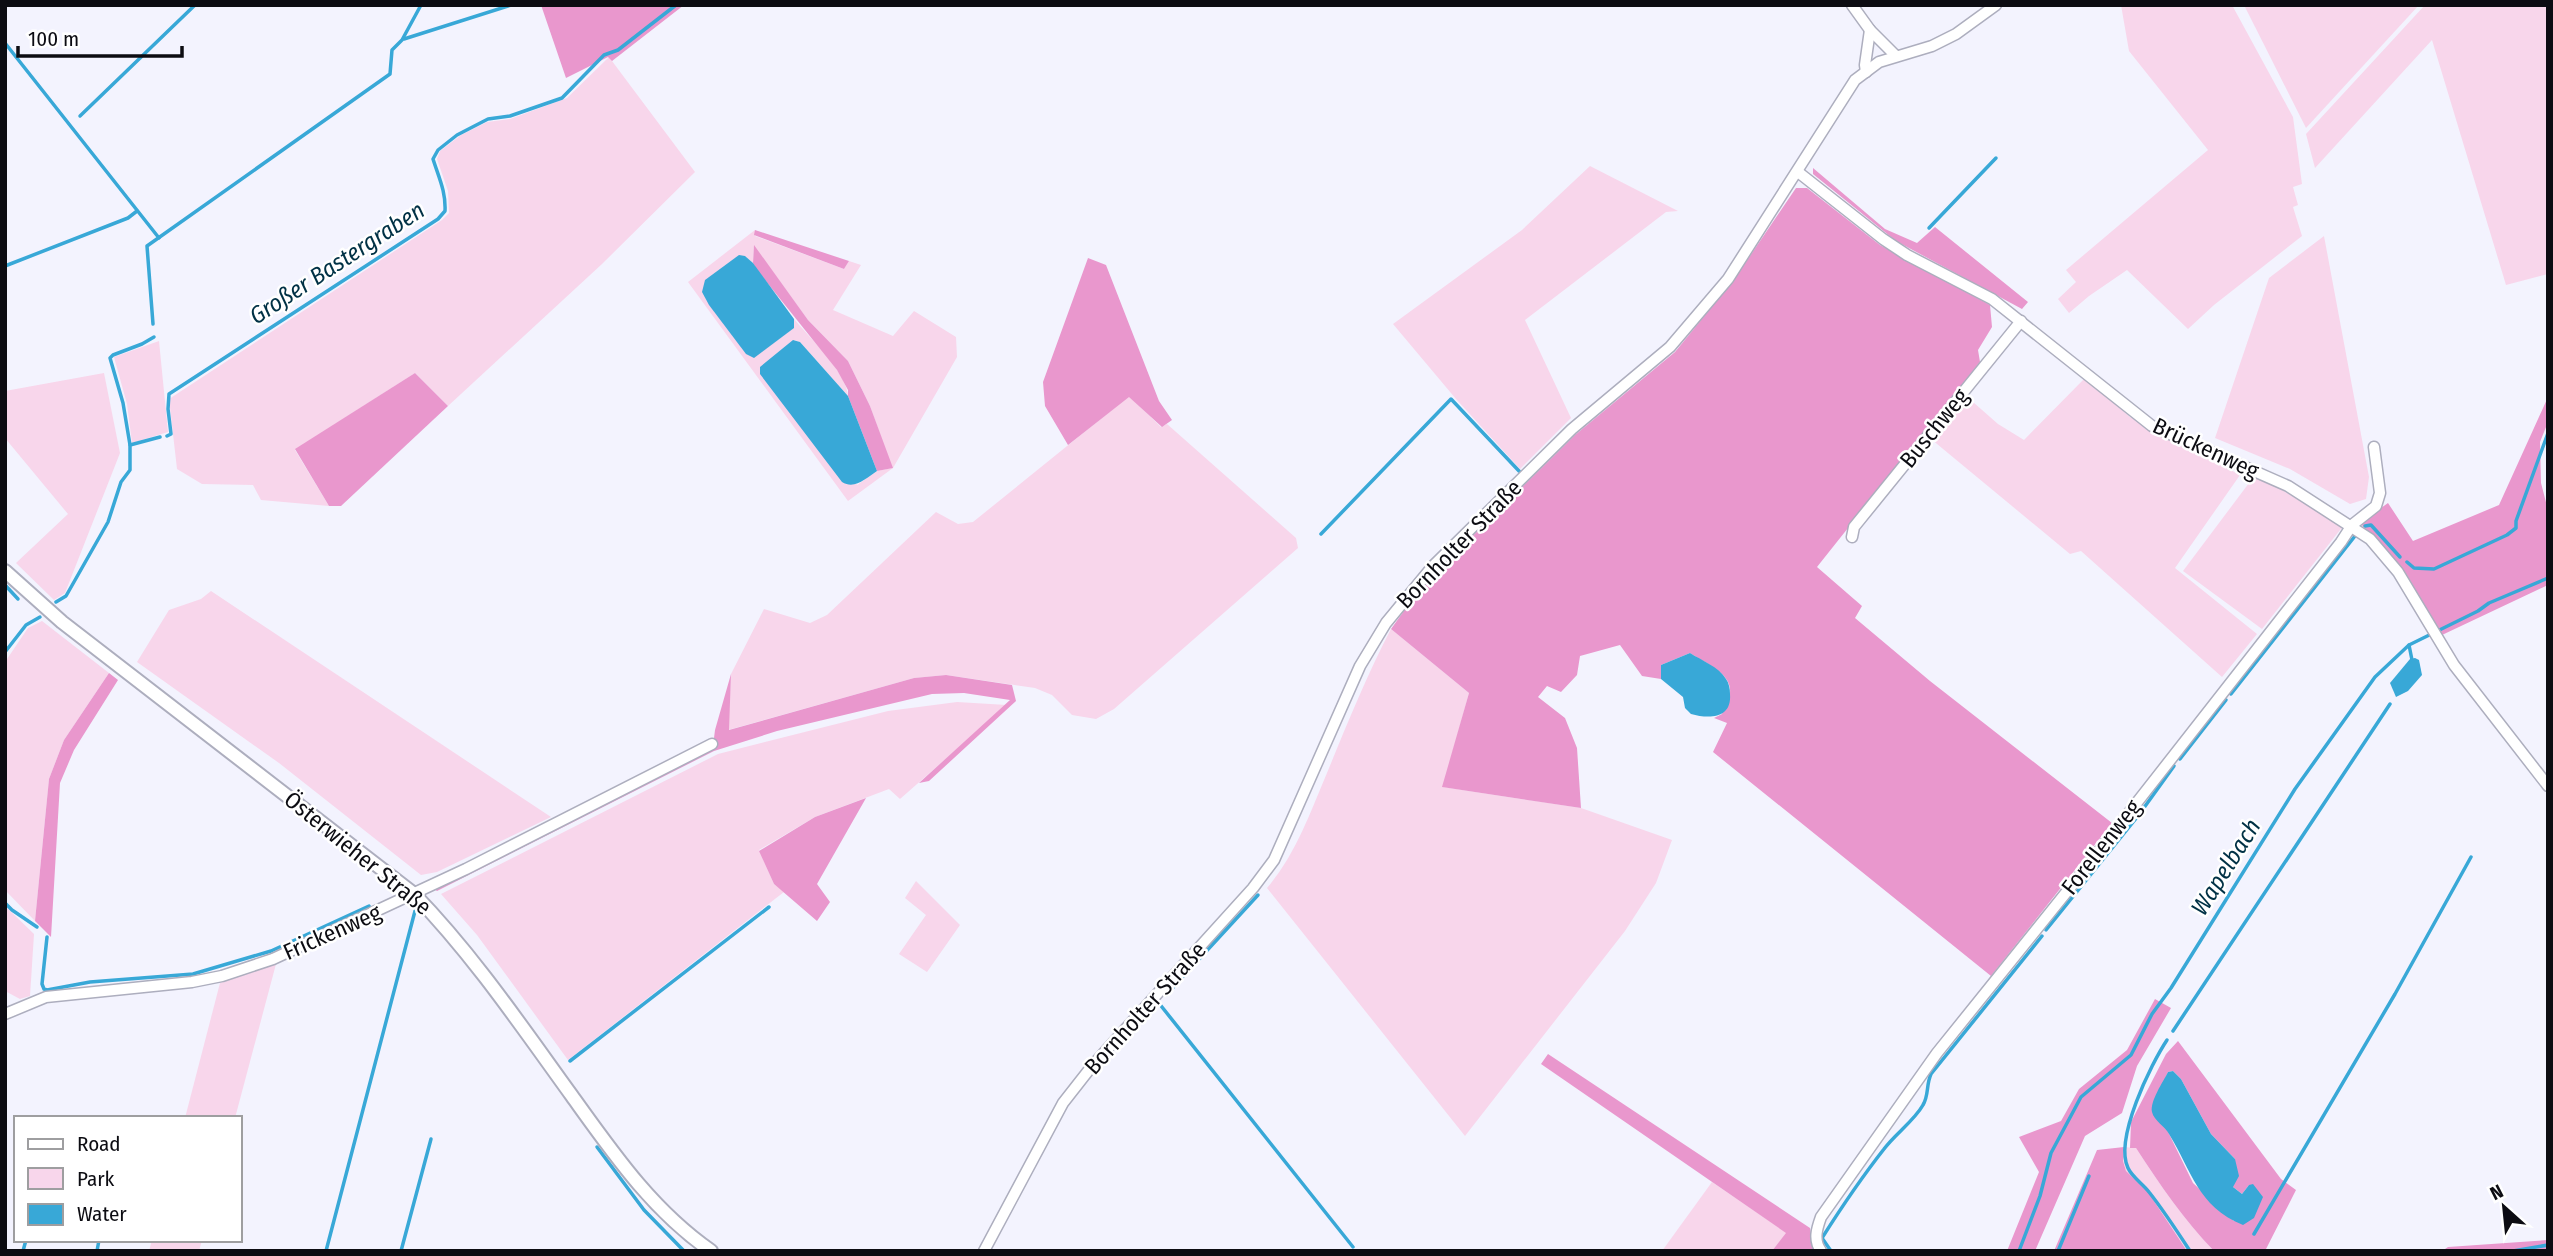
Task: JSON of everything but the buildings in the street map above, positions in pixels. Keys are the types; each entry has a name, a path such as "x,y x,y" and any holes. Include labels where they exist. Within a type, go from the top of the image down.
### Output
{"street":[{"path":"1852,5 1870,30 1896,55"},
{"name":"Bornholter Straße","path":"984,1251 1063,1103 1092,1066 1253,888 1274,860 1360,666 1386,623 1433,566 1572,429 1670,347 1728,279 1856,80 1879,62 1932,46 1956,34 1996,5"},
{"path":"1866,72 1864,65 1870,30"},
{"name":"Brückenweg","path":"1798,172 1907,255 1992,299 2152,426 2288,486 2370,539 2398,572 2454,665 2548,786"},
{"name":"Buschweg","path":"1852,537 1854,527 2021,321"},
{"name":"Forellenweg","path":"1821,1251 1816,1232 1821,1217 1937,1053 2077,879 2352,525 2376,506 2380,493 2374,447"},
{"name":"Österwieher Straße","path":"5,571 62,622 414,894 462,947 618,1160 662,1211 710,1251"},
{"name":"Frickenweg","path":"5,1014 46,997 192,982 222,976 273,959 414,894 712,744"}],"green space":[{"path":"2121,5 2232,5 2293,117 2302,184 2293,187 2298,205 2293,207 2302,236 2214,305 2188,329 2127,270 2069,313 2058,299 2076,282 2066,270 2208,150 2129,51"},
{"path":"2244,5 2419,5 2306,128"},
{"path":"2425,5 2548,5 2548,274 2506,285 2432,40 2315,168 2306,134"},
{"path":"609,57 695,172 602,264 448,406 415,373 295,450 329,506 261,500 253,485 202,484 177,469 169,399 442,220 449,213 448,191 437,159 440,151 461,135 487,122 510,119 567,98"},
{"path":"1590,166 1678,211 1666,212 1525,320 1571,418 1520,469 1393,324 1522,230"},
{"path":"755,230 755,236 844,269 849,261 861,265 833,310 893,336 914,311 956,337 957,357 893,468 848,501 688,282","holes":["754,246 808,320 848,361 870,406 892,468 877,471 857,485 794,340 800,342 848,396 846,387 834,366 794,319 794,328 745,256 753,263"]},
{"path":"2324,236 2369,477 2366,499 2350,504 2290,469 2215,438 2269,278"},
{"path":"159,341 168,432 132,443 127,404 114,357"},
{"path":"104,373 120,453 65,593 54,600 16,563 68,514 5,438 5,391"},
{"path":"2085,378 2130,417 2240,475 2175,568 2257,634 2222,677 2081,551 2070,554 1931,439 1965,395 1998,424 2024,440"},
{"path":"1129,396 1161,427 1167,424 1296,538 1298,548 1114,709 1096,719 1072,715 1052,695 1035,688 946,675 914,678 728,730 731,674 764,609 810,623 827,615 936,512 958,524 973,522"},
{"path":"2255,475 2344,525 2262,629 2183,571"},
{"path":"211,591 551,817 437,872 421,875 279,763 137,662 169,610 201,599"},
{"path":"42,621 109,673 64,740 49,779 35,921 5,890 5,662 28,628"},
{"path":"1391,629 1469,693 1443,787 1581,808 1672,840 1656,883 1625,931 1465,1136 1267,888 1302,833"},
{"path":"957,702 1007,705 900,799 889,789 815,817 759,850 774,884 784,892 568,1060 477,935 441,894 718,754 888,711"},
{"path":"916,881 960,925 927,972 899,954 926,915 905,898"},
{"path":"5,906 34,934 30,996 20,999 5,991"},
{"path":"276,964 236,1116 186,1116 220,983"},
{"path":"2124,1147 2136,1148 2173,1202 2214,1251 2187,1251 2148,1192 2126,1171 2123,1161"},
{"path":"1712,1182 1787,1233 1772,1251 1662,1251"},
{"path":"151,1242 201,1242 199,1251 149,1251"}],"shaded area":[{"path":"541,5 684,5 612,61 608,57 566,78"},
{"path":"1813,168 1885,229 1917,243 1935,227 2028,302 2022,309 1896,241 1813,174"},
{"path":"1796,188 1807,188 1880,245 1990,305 1992,327 1978,350 1980,362 1817,567 1862,606 1855,618 1930,681 2112,823 1991,976 1713,752 1727,723 1714,718 1722,714 1730,692 1729,685 1716,669 1690,653 1661,665 1661,679 1642,676 1620,645 1580,656 1577,675 1561,692 1547,686 1538,697 1565,718 1577,748 1581,808 1442,787 1469,693 1391,629 1419,590 1575,435 1675,352 1733,281"},
{"path":"755,230 849,261 844,269 754,235"},
{"path":"754,245 808,320 848,361 870,406 893,468 877,471 848,390 837,370 757,270 753,263"},
{"path":"1088,258 1106,265 1159,401 1172,420 1162,427 1129,397 1068,445 1045,406 1043,382"},
{"path":"415,373 448,406 341,506 329,506 295,449"},
{"path":"2548,397 2548,422 2540,442 2541,483 2548,510 2548,585 2442,635 2405,572 2360,523 2388,503 2413,541 2499,505"},
{"path":"109,673 118,680 74,750 60,783 51,937 35,921 49,779 64,740"},
{"path":"731,674 729,730 914,678 946,675 1012,685 1016,701 929,781 919,783 1010,700 964,693 932,694 777,731 714,751 437,891 433,888 713,746"},
{"path":"866,798 817,884 830,902 817,921 774,884 759,851 815,817"},
{"path":"2155,999 2171,1008 2137,1066 2122,1113 2085,1136 2035,1251 2007,1251 2039,1172 2019,1137 2061,1121 2079,1089 2127,1050"},
{"path":"2178,1041 2281,1179 2296,1190 2265,1251 2214,1251 2173,1202 2136,1148 2130,1148 2131,1122 2166,1054","holes":["2173,1071 2181,1079 2211,1134 2235,1159 2233,1187 2242,1194 2249,1185 2234,1221 2193,1183 2154,1103 2168,1072"]},
{"path":"1548,1054 1810,1228 1814,1251 1772,1251 1786,1233 1541,1064"},
{"path":"2124,1147 2123,1161 2126,1171 2148,1192 2187,1251 2054,1251 2097,1150"},
{"path":"2548,1240 2548,1251 2442,1251 2448,1247"}],"water":[{"path":"739,255 745,256 753,263 794,319 794,328 754,358 746,354 702,292 705,280"},
{"path":"793,340 800,342 848,396 877,471 860,482 851,485 842,482 760,374 760,367"},
{"path":"1690,653 1714,667 1727,681 1730,702 1723,713 1712,716 1691,714 1685,708 1683,697 1661,679 1661,665"},
{"path":"2410,659 2419,660 2422,675 2408,691 2396,697 2390,683"},
{"path":"2173,1071 2181,1079 2211,1134 2235,1159 2239,1176 2233,1187 2242,1194 2253,1184 2263,1197 2254,1218 2243,1225 2215,1208 2205,1198 2167,1131 2153,1115 2155,1097 2168,1072"}],"waterway":[{"path":"80,116 195,5"},
{"path":"153,324 147,246 390,74 392,50 402,40 421,5"},
{"path":"404,39 511,5"},
{"name":"Großer Bastergraben","path":"167,436 171,434 169,394 438,219 445,211 442,185 433,159 438,150 457,135 488,119 510,116 562,98 604,55 618,50 676,5"},
{"path":"5,43 159,238"},
{"path":"1929,228 1996,158"},
{"path":"5,266 128,218 137,211"},
{"path":"130,445 123,403 110,358 154,337"},
{"path":"1321,534 1451,399 1519,471"},
{"path":"2407,562 2414,568 2434,569 2507,535 2516,528 2516,521 2548,433"},
{"name":"Großer Bastergraben","path":"56,602 66,596 108,522 121,482 130,470 130,445 160,437"},
{"path":"2365,526 2371,525 2400,557"},
{"path":"2231,694 2355,536"},
{"name":"Wapelbach","path":"2019,1251 2040,1196 2051,1153 2081,1097 2131,1055 2152,1014 2295,789 2375,677 2409,645 2489,603 2548,578"},
{"path":"5,585 18,599"},
{"name":"Großer Bastergraben","path":"5,652 26,625 40,617"},
{"path":"2409,645 2412,660"},
{"path":"2180,759 2226,700"},
{"path":"2173,1031 2390,704"},
{"path":"2046,930 2138,816 2174,766"},
{"path":"2254,1234 2395,994 2471,857"},
{"path":"1166,995 1258,895"},
{"path":"5,903 37,927"},
{"path":"47,937 42,984 47,990 90,982 193,974 271,951 369,906"},
{"path":"570,1061 769,907"},
{"path":"326,1251 415,911"},
{"path":"1831,1251 1822,1238 1888,1143 1923,1105 1931,1074 2042,936"},
{"path":"1158,1002 1353,1247"},
{"path":"2167,1040 2136,1102 2126,1139 2125,1155 2130,1171 2155,1199 2190,1251"},
{"path":"401,1251 431,1139"},
{"path":"597,1147 644,1210 684,1251"},
{"path":"2058,1251 2089,1176"},
{"path":"23,1251 25,1242"},
{"path":"97,1251 99,1242"},
{"path":"2513,1251 2548,1245"}]}
